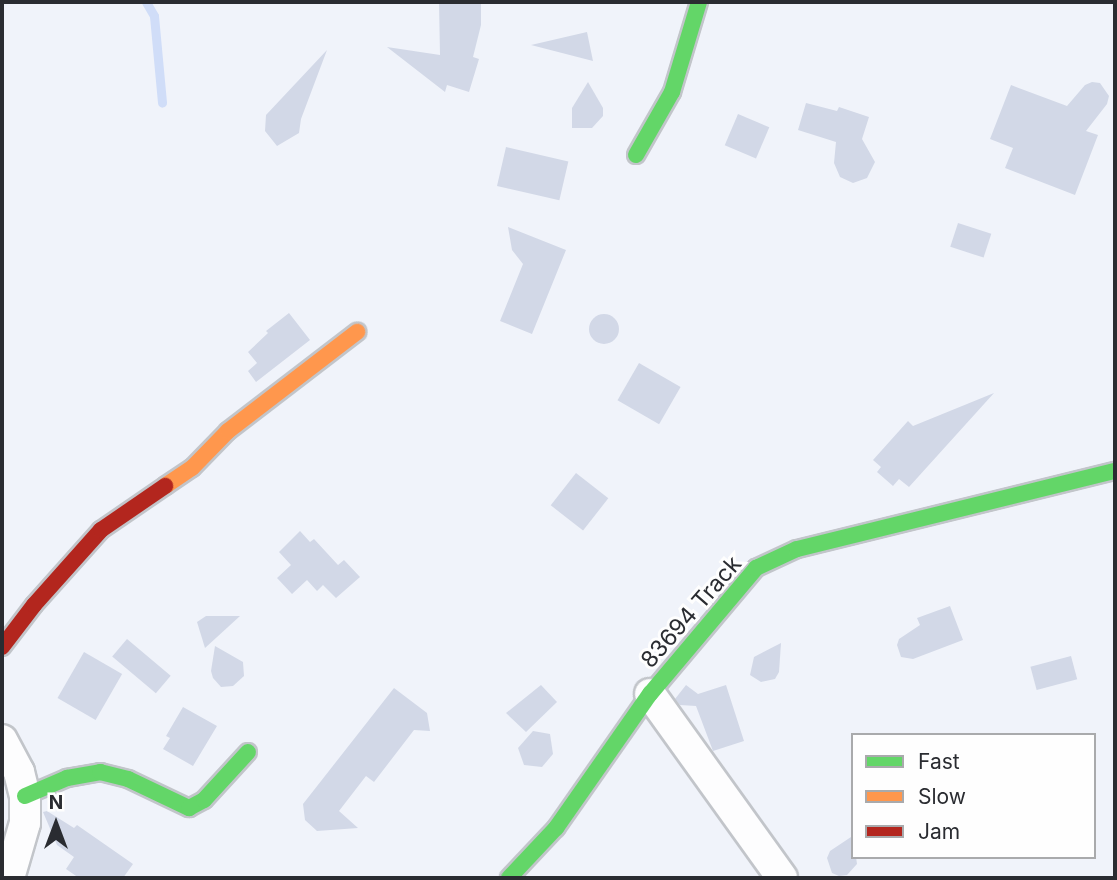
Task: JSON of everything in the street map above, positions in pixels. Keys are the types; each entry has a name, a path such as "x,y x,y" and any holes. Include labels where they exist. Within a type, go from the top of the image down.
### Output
{"street":[{"path":"636,155 672,92 699,2"},
{"path":"2,647 34,604 101,530 192,468 228,431 357,332"},
{"name":"83694 Track","path":"509,878 556,828 650,694 757,568 797,549 1115,471"},
{"path":"650,694 782,878"},
{"path":"2,740 19,772 25,796 25,823 9,878"},
{"path":"25,796 67,778 100,772 128,779 188,808 204,800 248,752"}],"building":[{"path":"439,2 481,2 481,25 473,57 479,59 469,92 447,85 445,92 387,47 440,55"},
{"path":"587,32 593,61 531,45"},
{"path":"327,50 301,119 299,133 277,146 265,131 266,115"},
{"path":"588,82 603,108 603,116 592,128 572,128 572,108"},
{"path":"1100,83 1109,96 1107,104 1086,131 1098,135 1075,195 1005,168 1013,148 990,139 1011,85 1067,106 1085,85"},
{"path":"806,103 837,111 839,107 869,117 862,139 875,162 867,178 853,183 840,177 834,163 836,142 798,130"},
{"path":"738,114 769,127 756,159 725,145"},
{"path":"506,147 568,161 559,200 497,186"},
{"path":"958,223 991,234 984,258 950,247"},
{"path":"508,227 566,250 532,334 500,321 523,264 512,250"},
{"path":"289,313 310,340 256,382 248,371 257,363 248,352 268,333 266,331"},
{"path":"604,314 615,318 619,329 615,340 604,344 593,340 589,329 593,318"},
{"path":"639,363 681,387 659,424 618,400"},
{"path":"994,393 909,487 899,479 893,486 877,472 881,467 873,460 908,421 913,426"},
{"path":"576,473 608,498 583,531 551,505"},
{"path":"300,531 310,542 314,539 338,565 344,560 360,577 336,598 323,585 317,591 307,580 292,594 277,578 291,565 279,552"},
{"path":"950,606 963,640 913,659 901,657 897,645 899,639 920,625 917,618"},
{"path":"206,616 240,616 205,648 197,622"},
{"path":"127,639 171,676 156,693 112,657"},
{"path":"781,643 779,672 775,679 761,682 750,675 754,657"},
{"path":"215,646 243,662 244,676 233,686 221,687 213,678 211,671"},
{"path":"84,652 122,674 96,720 58,698"},
{"path":"1071,656 1077,679 1037,690 1030,667"},
{"path":"541,685 557,702 526,732 506,713"},
{"path":"686,685 698,694 726,685 744,741 713,751 696,706 680,705 675,699"},
{"path":"394,688 427,713 430,731 414,730 374,782 366,776 339,811 358,828 317,831 305,820 303,804"},
{"path":"183,707 217,726 193,766 163,749 170,738 166,736"},
{"path":"533,731 550,734 553,754 542,767 524,765 518,748"},
{"path":"47,811 74,828 77,825 133,864 123,878 79,878 66,869 74,857 57,845 43,812"},
{"path":"851,837 851,859 856,859 857,864 847,875 832,873 827,858 830,851"}],"waterway":[{"path":"146,2 154,16 162,103"}],"traffic: fast":[{"path":"636,155 672,92 699,2"},
{"path":"509,878 556,828 650,694 756,568 797,549 1115,471"},
{"path":"25,796 67,778 100,772 128,779 189,808 204,800 248,752"}],"traffic: slow":[{"path":"165,486 192,468 228,431 357,332"}],"traffic: jam":[{"path":"2,647 34,605 101,530 165,486"}]}
